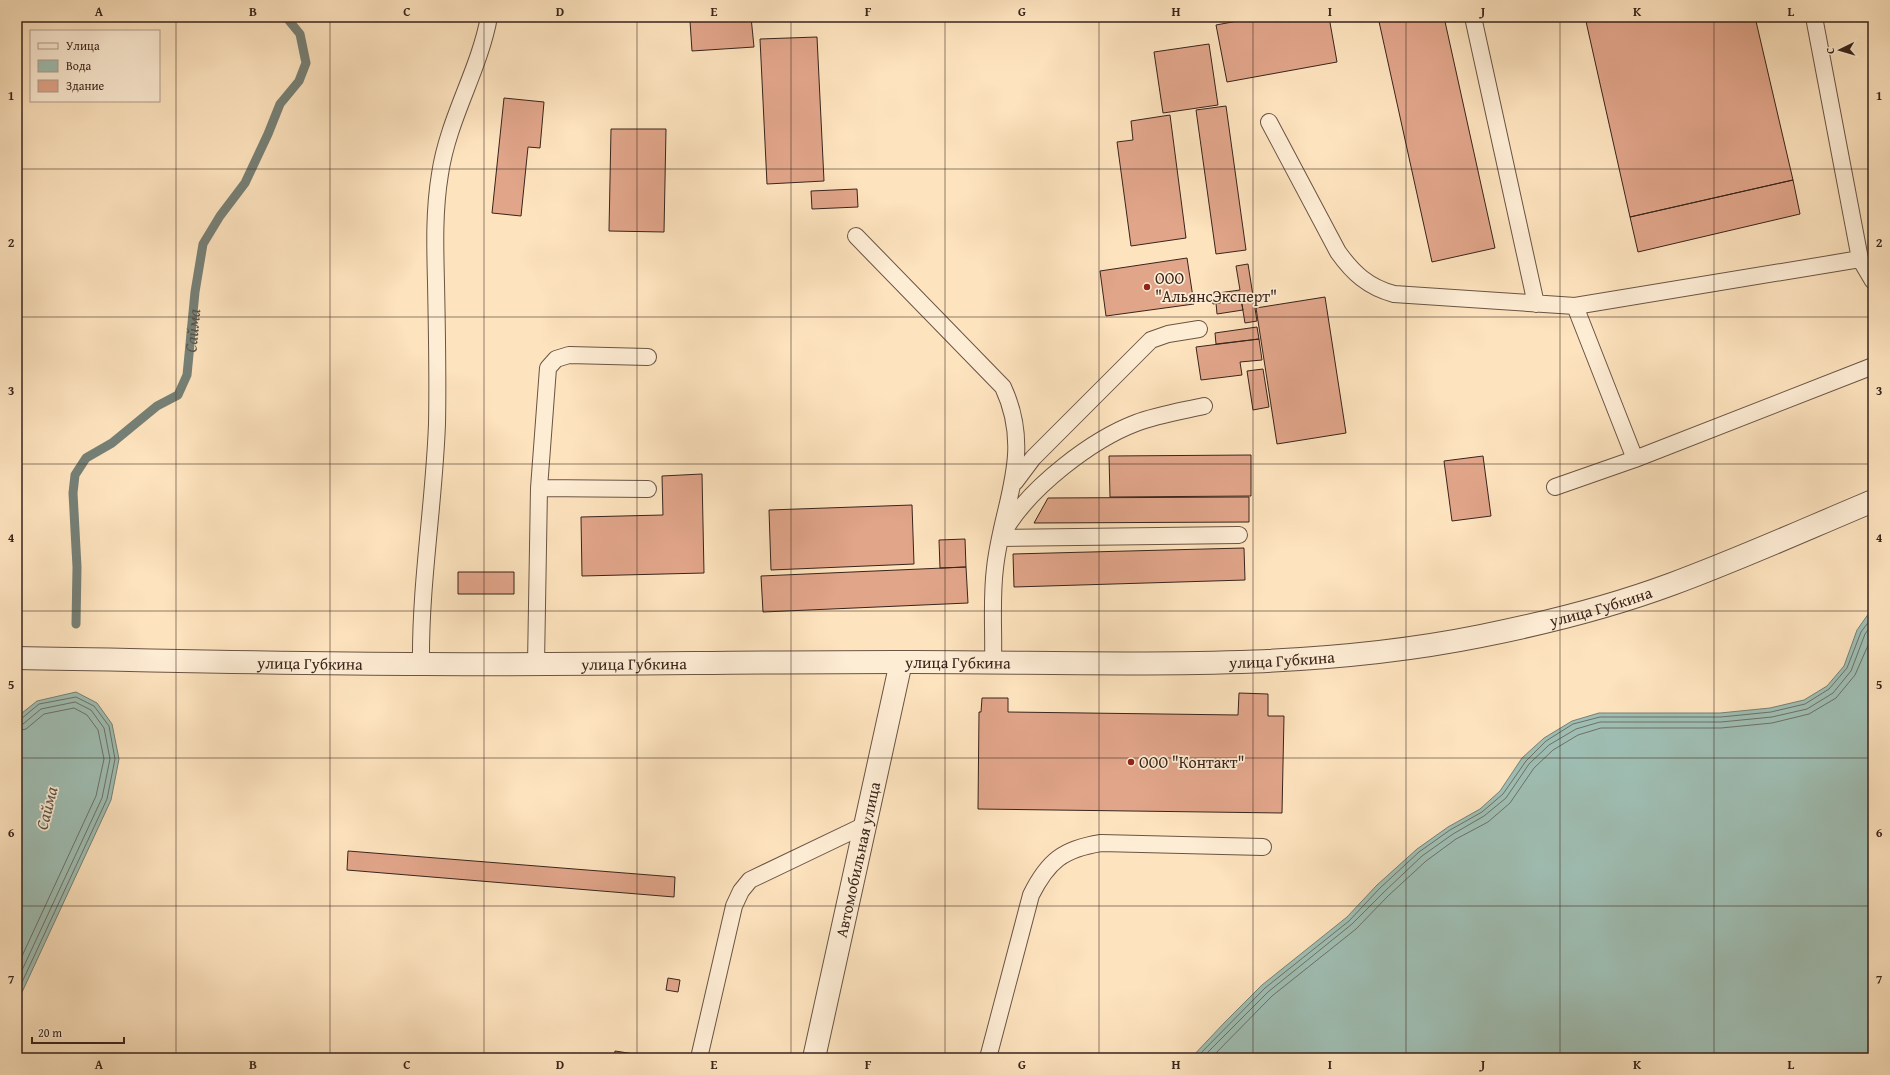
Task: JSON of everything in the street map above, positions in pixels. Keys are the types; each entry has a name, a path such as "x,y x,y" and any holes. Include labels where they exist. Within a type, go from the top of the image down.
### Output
{"street":[{"name":"улица Губкина","path":"17,658 421,664 901,662 1152,664 1274,662 1363,654 1472,638 1548,622 1670,585 1873,501"},
{"name":"Автомобильная улица","path":"814,1058 901,662"}],"lane":[{"path":"421,664 420,620 433,501 437,424 436,210 440,173 449,135 480,52 489,17"},
{"path":"1473,17 1536,304"},
{"path":"1814,17 1860,259 1873,281"},
{"path":"1268,122 1338,252 1349,267 1362,280 1394,294 1575,306 1860,259"},
{"path":"856,236 1003,387 1010,403 1015,427 1017,453 1014,483 1000,538 995,570 994,662"},
{"path":"1575,306 1635,459"},
{"path":"1014,483 1034,458 1151,340 1168,334 1199,329"},
{"path":"536,664 539,488 548,368 556,359 569,355 648,357"},
{"path":"1555,487 1635,459 1873,366"},
{"path":"1000,538 1013,516 1042,485 1107,436 1136,422 1204,406"},
{"path":"539,488 648,489"},
{"path":"1000,538 1239,535"},
{"path":"699,1058 734,906 741,891 750,880 865,825"},
{"path":"988,1058 1031,895 1042,874 1058,858 1081,846 1102,843 1263,847"}],"water":[{"path":"1873,612 1873,1058 1191,1058 1262,985 1347,917 1377,885 1417,849 1448,827 1480,809 1500,791 1522,758 1544,738 1572,721 1599,713 1720,713 1770,708 1804,700 1827,686 1844,666 1857,630 1869,613"},
{"path":"76,692 97,703 112,724 119,759 111,800 17,1003 17,717 37,701"}],"building":[{"path":"751,17 754,47 692,51 690,21"},
{"path":"1259,17 1329,17 1337,62 1227,82 1216,25"},
{"path":"1378,17 1444,17 1495,248 1432,262"},
{"path":"1585,17 1755,17 1793,180 1630,217"},
{"path":"817,37 824,181 767,184 760,39"},
{"path":"1209,44 1218,105 1163,113 1154,52"},
{"path":"504,98 544,102 540,148 528,147 521,216 492,213"},
{"path":"1226,106 1246,250 1216,254 1196,110"},
{"path":"1170,115 1186,238 1131,246 1117,142 1133,140 1131,121"},
{"path":"611,129 666,129 664,232 609,231"},
{"path":"1793,180 1800,214 1638,252 1630,217"},
{"path":"857,189 858,207 812,209 811,191"},
{"name":"ООО \"АльянсЭксперт\"","path":"1187,258 1194,304 1106,316 1100,271"},
{"path":"1248,264 1257,321 1245,323 1241,299 1213,304 1211,294 1240,290 1236,266"},
{"path":"1325,297 1346,433 1277,444 1256,308"},
{"path":"1241,299 1243,310 1217,314 1216,303"},
{"path":"1257,327 1259,339 1216,344 1215,333"},
{"path":"1259,339 1262,360 1240,362 1242,375 1201,380 1196,347"},
{"path":"1263,369 1269,407 1253,410 1247,371"},
{"path":"1251,455 1251,496 1110,497 1109,456"},
{"path":"1483,456 1491,516 1452,521 1444,461"},
{"path":"702,474 704,573 582,576 581,517 663,515 662,476"},
{"path":"1249,497 1249,522 1034,523 1048,498"},
{"path":"912,505 914,564 771,570 769,510"},
{"path":"965,539 966,567 940,568 939,540"},
{"path":"1244,548 1245,580 1014,587 1013,554"},
{"path":"966,567 968,603 763,612 761,576"},
{"path":"458,572 514,572 514,594 458,594"},
{"name":"ООО \"Контакт\"","path":"1239,693 1268,694 1268,716 1284,716 1282,813 978,809 979,712 981,712 982,698 1008,698 1008,712 1238,715"},
{"path":"348,851 675,877 674,897 347,870"},
{"path":"668,978 680,980 678,992 666,990"},
{"path":"615,1051 661,1058 614,1058"}],"waterway":[{"name":"Сайма","path":"76,624 77,567 73,493 75,475 86,458 112,443 157,406 178,395 187,375 195,292 203,244 220,216 245,183 280,104 299,81 306,63 300,34 286,17"}],"place":[{"name":"ООО \"АльянсЭксперт\"","path":"1147,287"},
{"name":"ООО \"Контакт\"","path":"1131,762"}]}
